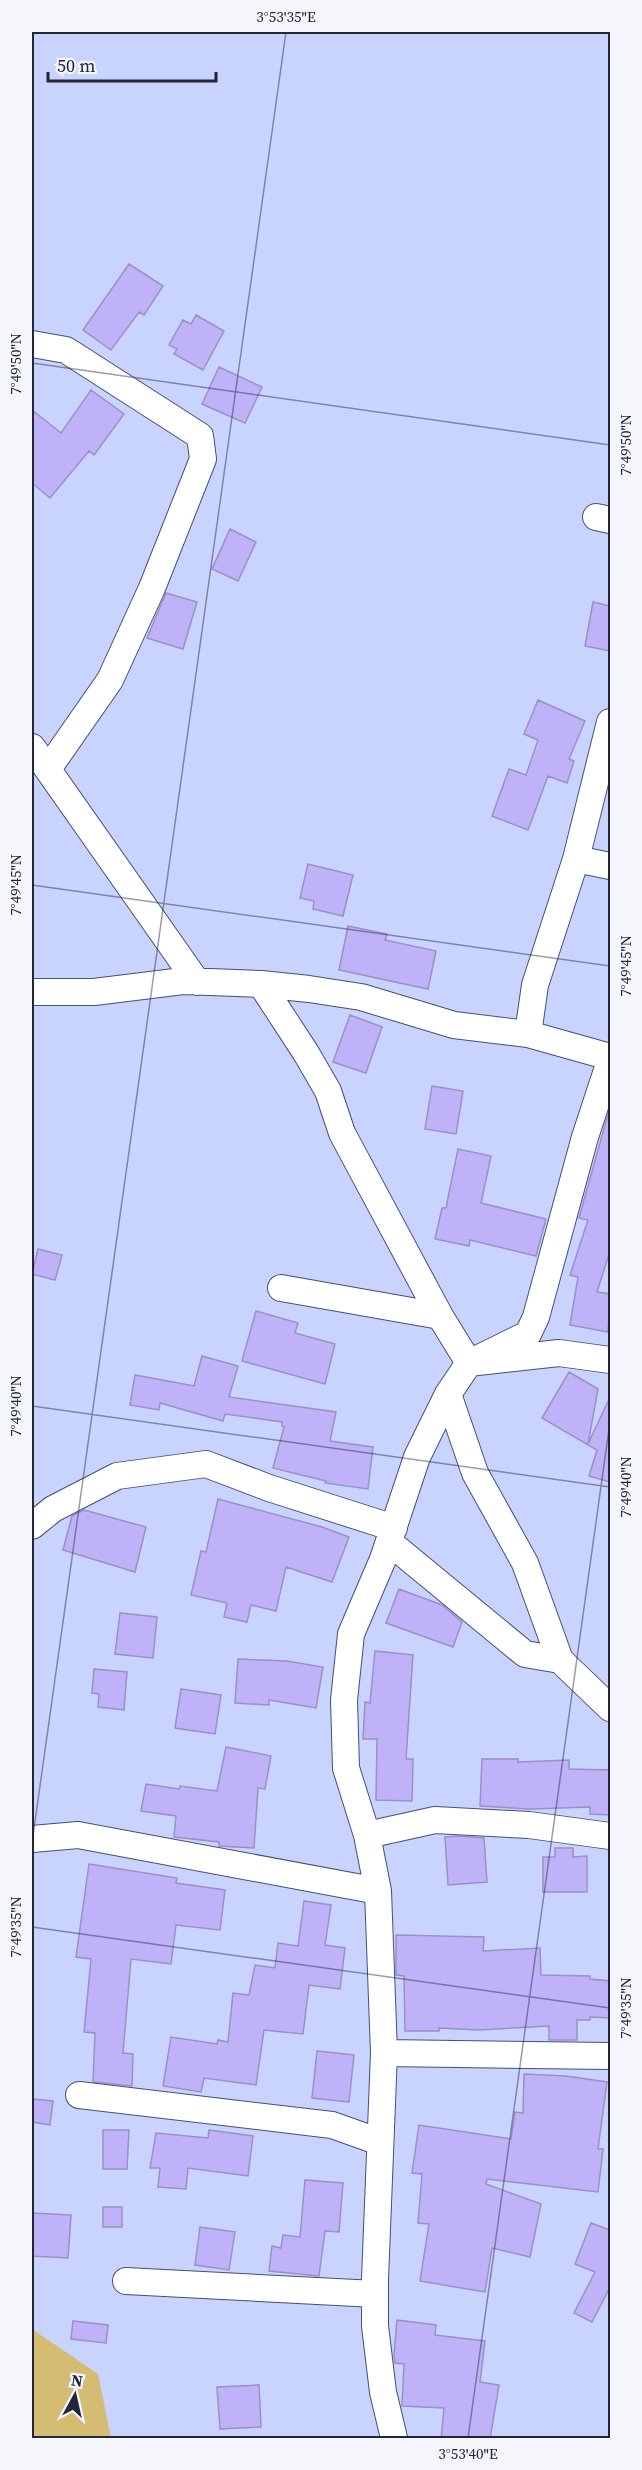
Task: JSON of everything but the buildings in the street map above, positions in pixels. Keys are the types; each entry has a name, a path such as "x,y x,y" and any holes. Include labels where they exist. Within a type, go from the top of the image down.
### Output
{"street":[{"path":"32,344 66,350 200,436 203,459 152,588 110,681 48,769"},
{"path":"528,1034 535,985 604,777 610,722"},
{"path":"32,747 197,982"},
{"path":"576,859 610,866"},
{"path":"32,992 94,992 183,981 261,984 361,997 454,1025 528,1034 610,1059 585,1137 536,1317 528,1334 469,1363 448,1394 417,1457 392,1535 351,1634 344,1700 346,1768 367,1835 378,1891 384,2053 375,2326 383,2392 394,2439"},
{"path":"261,984 306,1053 327,1091 342,1133 440,1316 469,1363"},
{"path":"281,1288 440,1316"},
{"path":"469,1363 559,1353 610,1360"},
{"path":"448,1394 475,1473 525,1563 560,1660 610,1708"},
{"path":"32,1526 53,1509 117,1476 206,1464 392,1535 525,1654 560,1660"},
{"path":"367,1835 435,1820 529,1825 610,1836"},
{"path":"32,1839 78,1835 378,1891"},
{"path":"384,2053 610,2056"},
{"path":"79,2095 332,2125 380,2142"},
{"path":"126,2281 375,2294"}],"shaded area":[{"path":"32,2329 98,2374 111,2438 32,2438"}]}
